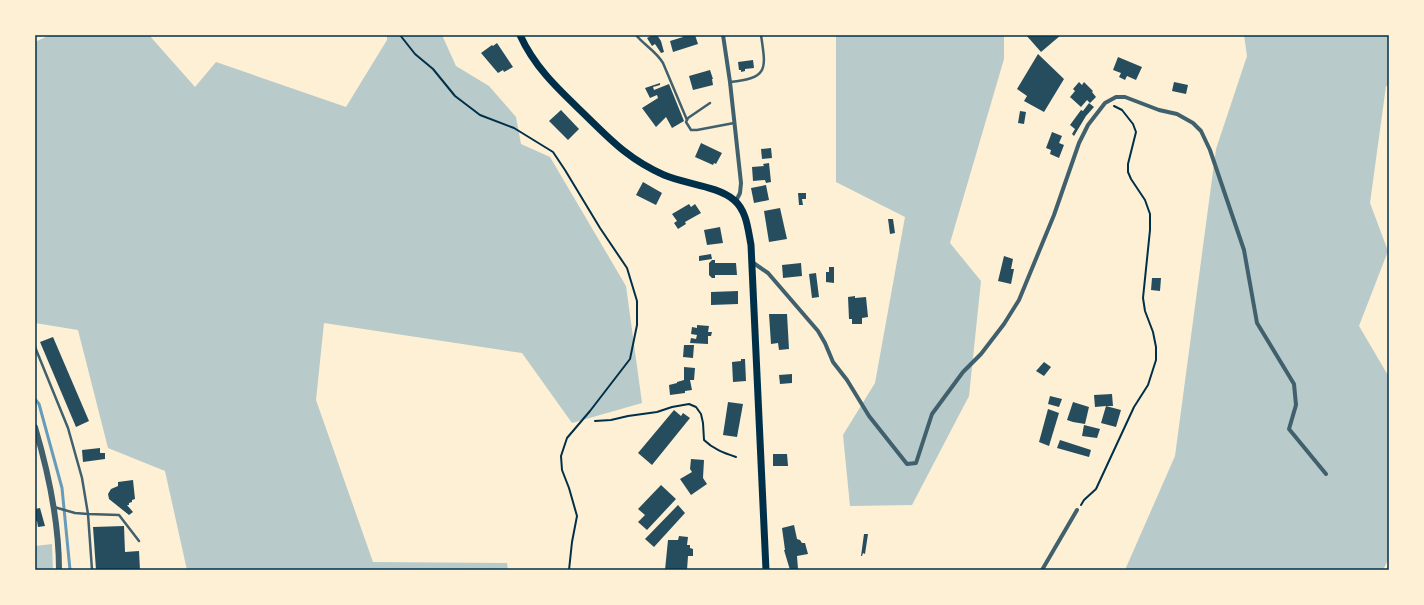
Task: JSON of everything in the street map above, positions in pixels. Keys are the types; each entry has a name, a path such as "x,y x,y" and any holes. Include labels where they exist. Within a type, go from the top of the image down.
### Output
{"main road":[{"path":"520,35 527,50 542,72 618,147 650,168 682,182 714,189 728,195 736,201 744,214 748,229 751,262 766,570"}],"street":[{"path":"723,35 730,82 741,183 740,193 736,201"},
{"path":"751,262 768,273 774,279 818,331 833,362 847,380 869,416 907,464 916,464 932,414 963,372 981,354 1004,324 1019,300 1054,215 1079,143 1088,125 1105,103 1116,97 1125,96 1159,110 1177,114 1193,123 1201,131 1210,150 1244,250 1257,323 1294,384 1296,406 1289,429 1326,474"},
{"path":"35,427 56,508 59,570"},
{"path":"1042,570 1077,510"}],"lane":[{"path":"636,35 643,43 658,55 691,130 734,123"},
{"path":"730,82 752,78 762,71 764,59 761,35"},
{"path":"687,120 710,103"},
{"path":"35,347 68,428 82,478 88,514 92,570"},
{"path":"56,508 75,514 119,515 139,541"}],"path":[{"path":"400,35 415,54 433,69 455,96 480,114 514,128 553,152 600,228 627,268 637,301 637,325 630,359 567,438 561,456 562,470 577,516 569,570"},
{"path":"1077,510 1084,500 1096,489 1134,407 1148,385 1156,360 1156,347 1153,332 1145,311 1143,298 1150,230 1150,214 1145,200 1128,172 1128,164 1136,132 1133,124 1122,110 1105,103"},
{"path":"595,421 611,420 658,412 672,407 689,404 696,407 701,414 704,423 704,440 721,452 736,457"}],"shaded area":[{"path":"50,35 149,35 195,87 216,62 346,107 387,40 387,35 442,35 456,66 489,86 516,117 521,144 550,157 626,286 642,403 572,423 522,353 324,323 316,400 373,562 507,563 508,570 187,570 165,471 108,448 78,330 35,323 35,42"},
{"path":"836,35 1004,35 1004,59 950,243 981,281 969,396 912,505 850,506 843,435 875,383 905,217 836,182"},
{"path":"1244,35 1389,35 1389,86 1386,86 1370,203 1388,251 1359,326 1389,377 1389,558 1383,570 1125,570 1175,456 1216,149 1247,56"},
{"path":"52,544 53,570 35,570 35,546"}],"building":[{"path":"657,35 661,41 664,52 661,53 655,44 652,46 647,38"},
{"path":"682,35 695,35 698,44 673,52 670,41 683,37"},
{"path":"1026,35 1061,35 1041,52"},
{"path":"497,43 513,67 504,72 503,70 498,73 481,53"},
{"path":"1038,54 1064,79 1044,112 1024,101 1027,96 1017,89"},
{"path":"1118,57 1142,67 1136,80 1127,76 1125,80 1119,77 1121,73 1113,70"},
{"path":"753,60 754,68 745,69 745,71 741,72 741,70 739,70 738,62"},
{"path":"710,70 713,85 693,90 689,76"},
{"path":"1079,82 1082,85 1084,82 1093,91 1092,92 1096,97 1090,103 1087,100 1081,107 1070,97 1075,91 1073,89"},
{"path":"1174,82 1188,85 1186,94 1172,91"},
{"path":"660,83 660,85 653,87 654,90 669,84 684,121 672,128 666,117 656,127 642,108 658,98 657,95 650,98 645,88"},
{"path":"1089,103 1094,107 1086,116 1074,136 1072,134 1075,129 1070,125 1081,110 1083,111"},
{"path":"561,110 579,129 568,140 549,121"},
{"path":"1020,111 1026,112 1024,124 1018,123"},
{"path":"1052,132 1062,136 1059,143 1064,145 1059,158 1050,154 1051,150 1046,148"},
{"path":"701,143 722,153 716,164 714,163 713,165 695,157"},
{"path":"771,148 772,158 762,159 761,149"},
{"path":"769,163 771,182 766,183 765,180 753,181 752,167 764,166 763,164"},
{"path":"643,182 662,193 656,205 636,195"},
{"path":"766,185 769,200 754,203 751,188"},
{"path":"798,193 806,193 806,199 802,199 803,205 799,205"},
{"path":"689,204 691,207 695,204 701,213 685,222 686,224 678,229 674,223 677,221 672,214"},
{"path":"780,208 787,239 769,242 764,211"},
{"path":"888,219 893,219 895,233 890,234"},
{"path":"720,227 723,243 707,245 704,230"},
{"path":"711,254 712,259 699,261 699,256"},
{"path":"1004,256 1013,259 1011,269 1014,269 1011,284 998,281"},
{"path":"712,260 715,260 715,263 736,263 737,275 715,275 715,278 712,278 709,275 709,263"},
{"path":"801,263 802,276 783,278 782,265"},
{"path":"829,267 834,267 834,283 826,282 826,272 829,272"},
{"path":"816,273 819,297 812,298 809,274"},
{"path":"1152,278 1161,278 1160,291 1151,290"},
{"path":"738,291 738,304 711,305 711,292"},
{"path":"855,296 855,298 866,297 868,317 862,318 862,324 852,324 852,319 849,319 848,297"},
{"path":"769,314 787,314 789,349 779,350 778,343 771,344"},
{"path":"697,325 709,326 708,332 712,332 711,336 708,336 708,344 690,343 691,338 696,339 697,335 691,334 692,327 697,328"},
{"path":"53,337 89,421 76,427 40,342"},
{"path":"684,345 694,345 693,358 683,357"},
{"path":"741,359 745,359 746,381 733,382 732,362 741,361"},
{"path":"1044,362 1051,367 1044,376 1036,371"},
{"path":"684,367 695,368 694,380 690,380 692,390 685,391 685,393 670,395 669,385 684,380"},
{"path":"792,374 792,383 780,384 779,375"},
{"path":"1112,394 1113,406 1095,407 1094,395"},
{"path":"1050,396 1062,399 1059,407 1048,404"},
{"path":"728,402 743,404 737,437 723,435"},
{"path":"1073,402 1089,407 1085,424 1067,420"},
{"path":"1106,406 1121,410 1116,427 1101,423"},
{"path":"1048,409 1059,413 1049,446 1039,442"},
{"path":"674,410 681,416 683,413 690,418 652,465 638,453"},
{"path":"1084,425 1100,429 1097,438 1082,436"},
{"path":"1060,440 1091,450 1089,457 1057,448"},
{"path":"100,448 100,453 105,453 105,459 83,462 82,450"},
{"path":"773,454 787,454 788,466 773,466"},
{"path":"691,459 704,460 703,478 707,484 691,495 680,479 692,472 690,469"},
{"path":"133,480 135,499 127,505 133,512 129,515 109,499 108,494 111,489 118,486 118,482"},
{"path":"661,485 676,499 647,530 638,522 645,515 638,509"},
{"path":"678,505 685,513 654,547 645,539"},
{"path":"40,508 45,526 38,527 37,521 35,521 35,509"},
{"path":"794,525 797,539 802,543 805,543 808,554 797,556 798,569 790,570 784,550 782,528"},
{"path":"124,526 125,552 139,551 140,570 96,570 93,527"},
{"path":"864,534 868,534 865,554 863,553 861,556"},
{"path":"679,536 688,537 687,545 690,545 690,548 693,549 693,556 688,556 687,570 665,570 668,540 678,540"}],"waterway":[{"path":"35,399 39,404 62,488 70,570"}]}
